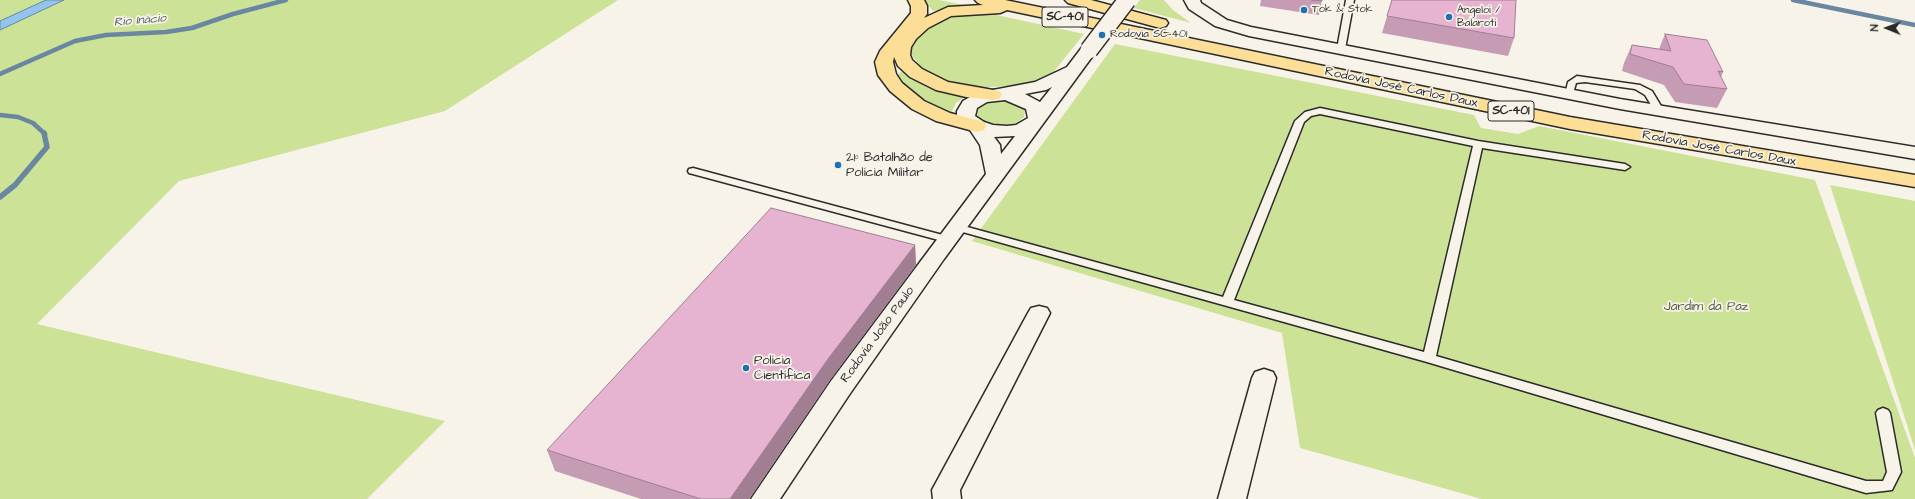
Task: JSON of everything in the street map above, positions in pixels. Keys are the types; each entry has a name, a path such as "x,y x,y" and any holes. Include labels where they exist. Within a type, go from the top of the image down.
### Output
{"highway":[{"path":"916,0 920,6 919,14 888,51 884,62 887,75 896,87 918,105 943,117 977,126"},
{"name":"Rodovia José Carlos Daux","path":"983,0 1021,4 1523,102 1915,170"},
{"path":"1074,0 1261,50"},
{"path":"993,95 953,89 926,79 916,73 904,62 902,55 903,47 909,36 922,25 948,12 1021,4"},
{"name":"Rodovia José Carlos Daux","path":"1021,4 1570,122 1725,150 1915,181"}],"main road":[{"name":"Rodovia João Paulo","path":"765,499 840,388 951,233 1127,0"},
{"path":"1192,0 1203,13 1221,23 1248,31 1569,95 1915,152"},
{"name":"Rodovia João Paulo","path":"977,126 970,122 966,116 966,111 969,105 979,99 1040,86 1073,70"},
{"path":"977,126 991,131 1007,132 1022,129 1035,120 1037,111 1033,105 1026,100 1010,96 993,95"},
{"path":"977,126 990,145 995,173"}],"street":[{"path":"947,499 946,490 1039,313"},
{"path":"1232,499 1264,378"}],"lane":[{"path":"1341,49 1350,0"},
{"path":"1228,302 1300,120 1308,114 1320,111 1478,144 1625,167"},
{"path":"1429,358 1478,144"},
{"path":"693,170 1228,302 1429,358 1866,487 1887,486 1894,472 1884,413"}],"green space":[{"path":"0,0 618,0 445,111 179,181 37,324 445,421 367,499 0,499"},
{"path":"924,0 939,0 974,7 933,11"},
{"path":"1140,0 1164,0 1173,10 1191,23 1134,8"},
{"path":"969,13 992,14 1084,34 1051,75 1024,85 973,88 945,83 926,74 911,54 912,43 931,26 949,17"},
{"name":"Jardim da Paz","path":"1115,44 1474,115 1481,128 1518,134 1539,126 1815,180 1915,458 1915,499 1482,499 1300,448 1282,333 972,241"},
{"path":"900,72 905,72 969,95 956,103 951,113 917,96 906,86 898,75"},
{"path":"1003,99 1021,106 1025,110 1024,117 1015,124 998,126 990,125 977,119 974,114 974,110 981,103"},
{"path":"1830,185 1915,201 1915,450"}],"water":[{"path":"46,0 64,0 0,30 0,21"}],"building":[{"path":"1392,0 1516,0 1514,38 1387,16"},
{"path":"1665,34 1707,40 1723,72 1718,71 1727,89 1684,84 1673,67 1630,54 1632,45 1671,51"},
{"name":"Polícia Científica","path":"771,208 915,245 828,359 730,499 701,499 547,450"}],"waterway":[{"name":"Rio Inácio","path":"0,74 75,41 106,35 166,32 192,28 233,14 286,0"},
{"name":"Rio Inácio","path":"1793,0 1915,25"},
{"name":"Rio Inácio","path":"0,115 18,117 33,123 44,133"},
{"name":"Rio Inácio","path":"0,197 15,185 47,147 44,133"}],"place":[{"name":"Tok & Stok","path":"1304,10"},
{"name":"Angeloi / Balaroti","path":"1449,17"},
{"name":"Rodovia SC-401","path":"1102,35"},
{"name":"21º Batalhão de Polícia Militar","path":"838,165"},
{"name":"Polícia Científica","path":"746,368"}]}
